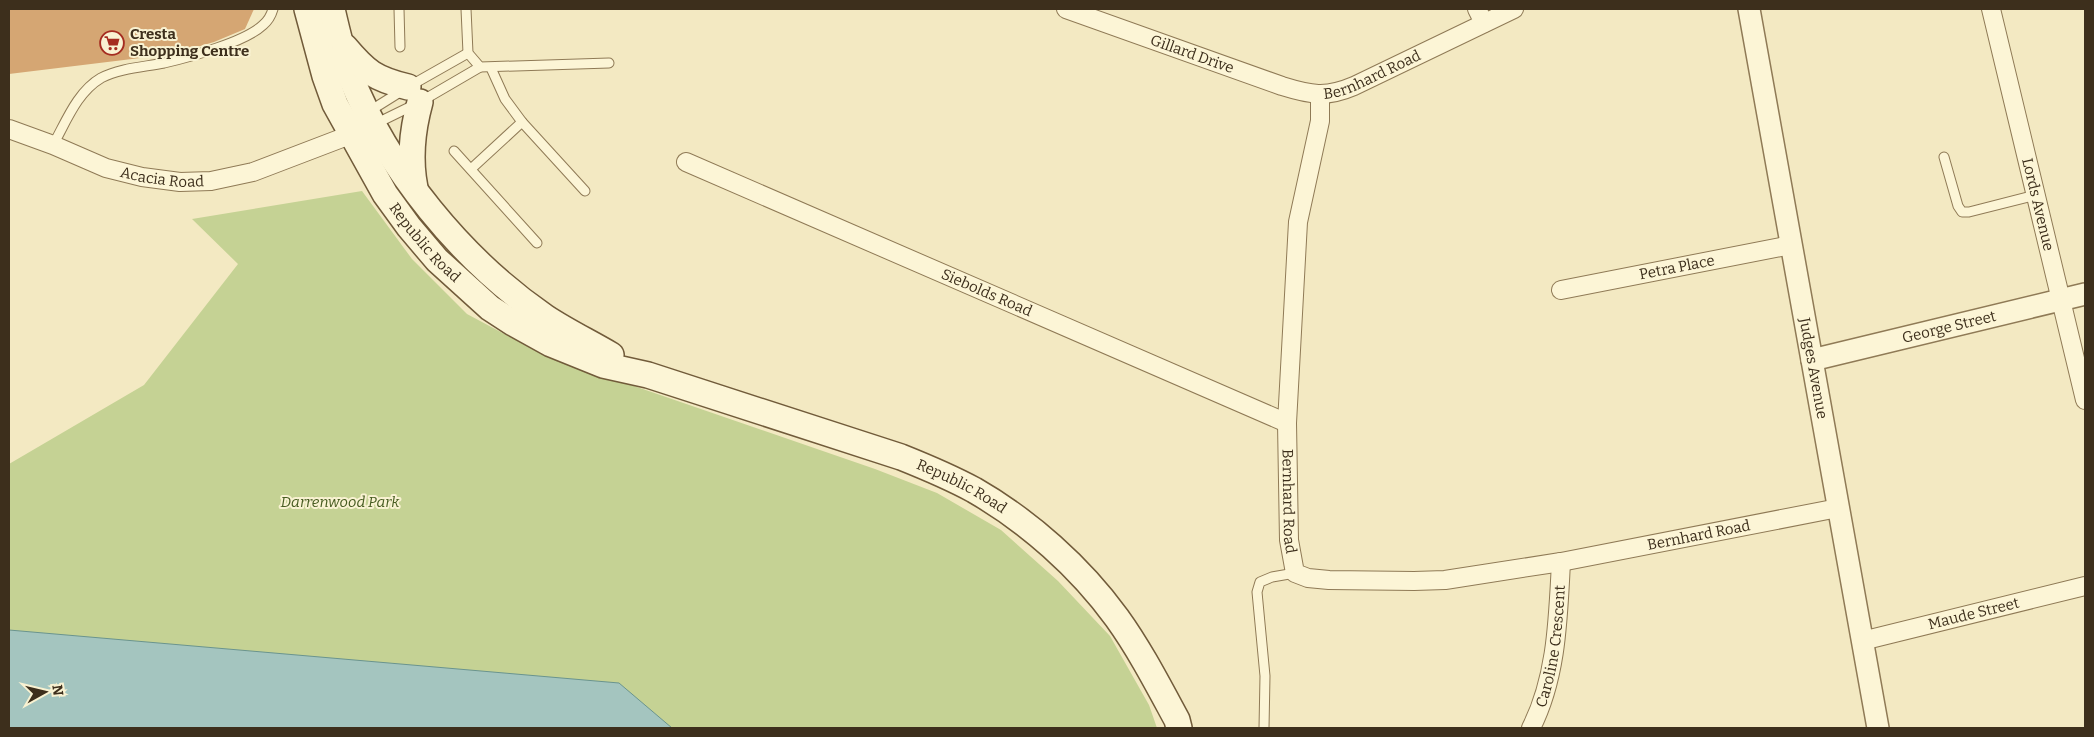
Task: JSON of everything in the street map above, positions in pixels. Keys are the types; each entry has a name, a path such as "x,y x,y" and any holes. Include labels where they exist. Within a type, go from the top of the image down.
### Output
{"main road":[{"name":"Republic Road","path":"307,9 325,76 335,104 385,194 409,227 437,260 490,308 551,344 603,365 648,375 901,457 940,473 974,491 1020,521 1060,555 1116,618 1146,662 1177,720 1179,728"},
{"name":"Republic Road","path":"332,9 349,73 371,119 386,148 442,223 474,259 507,288 546,318 648,375"},
{"path":"340,41 360,65 378,78 414,94 414,123 411,149 415,188"}],"street":[{"name":"Gillard Drive","path":"1066,9 1282,86 1320,95"},
{"name":"Bernhard Road","path":"1514,9 1480,16 1345,90 1320,95 1320,121 1298,222 1286,423 1288,540 1295,572 1315,579 1414,581 1463,577 1561,562 1838,508"},
{"name":"Judges Avenue","path":"1749,9 1878,728"},
{"name":"Lords Avenue","path":"1991,9 2085,400"},
{"name":"Acacia Road","path":"9,129 53,145 106,168 142,177 180,182 211,181 253,172 278,164 319,146 371,119"},
{"name":"Siebolds Road","path":"686,162 1286,423"},
{"name":"Petra Place","path":"1561,290 1791,245"},
{"name":"George Street","path":"1812,360 2085,294"},
{"name":"Caroline Crescent","path":"1531,728 1547,685 1554,654 1561,562"},
{"name":"Maude Street","path":"1862,641 2085,586"}],"lane":[{"path":"53,145 78,99 101,78 194,54 248,35 266,22 270,17 272,9"},
{"path":"399,9 400,47"},
{"path":"466,9 468,54 480,67"},
{"path":"414,94 468,54"},
{"path":"414,94 480,67 609,63"},
{"path":"491,68 505,99 522,122 585,191"},
{"name":"Acacia Road","path":"371,119 414,94"},
{"name":"Acacia Road","path":"371,119 414,94"},
{"path":"470,169 522,122"},
{"path":"454,151 536,243"},
{"path":"1944,157 1958,206 1962,212 1969,212 2036,195"},
{"path":"1264,728 1265,676 1257,598 1258,586 1265,580 1295,572"}],"green space":[{"name":"Darrenwood Park","path":"362,191 412,259 467,314 544,355 875,469 937,493 1001,530 1058,581 1110,636 1149,705 1157,728 9,728 9,464 144,385 238,264 192,219"}],"water":[{"path":"9,630 619,683 672,728 9,728"}],"building":[{"name":"Cresta Shopping Centre","path":"9,9 254,9 245,29 214,42 173,54 9,74"}],"place":[{"name":"Cresta Shopping Centre","path":"112,43"}]}
